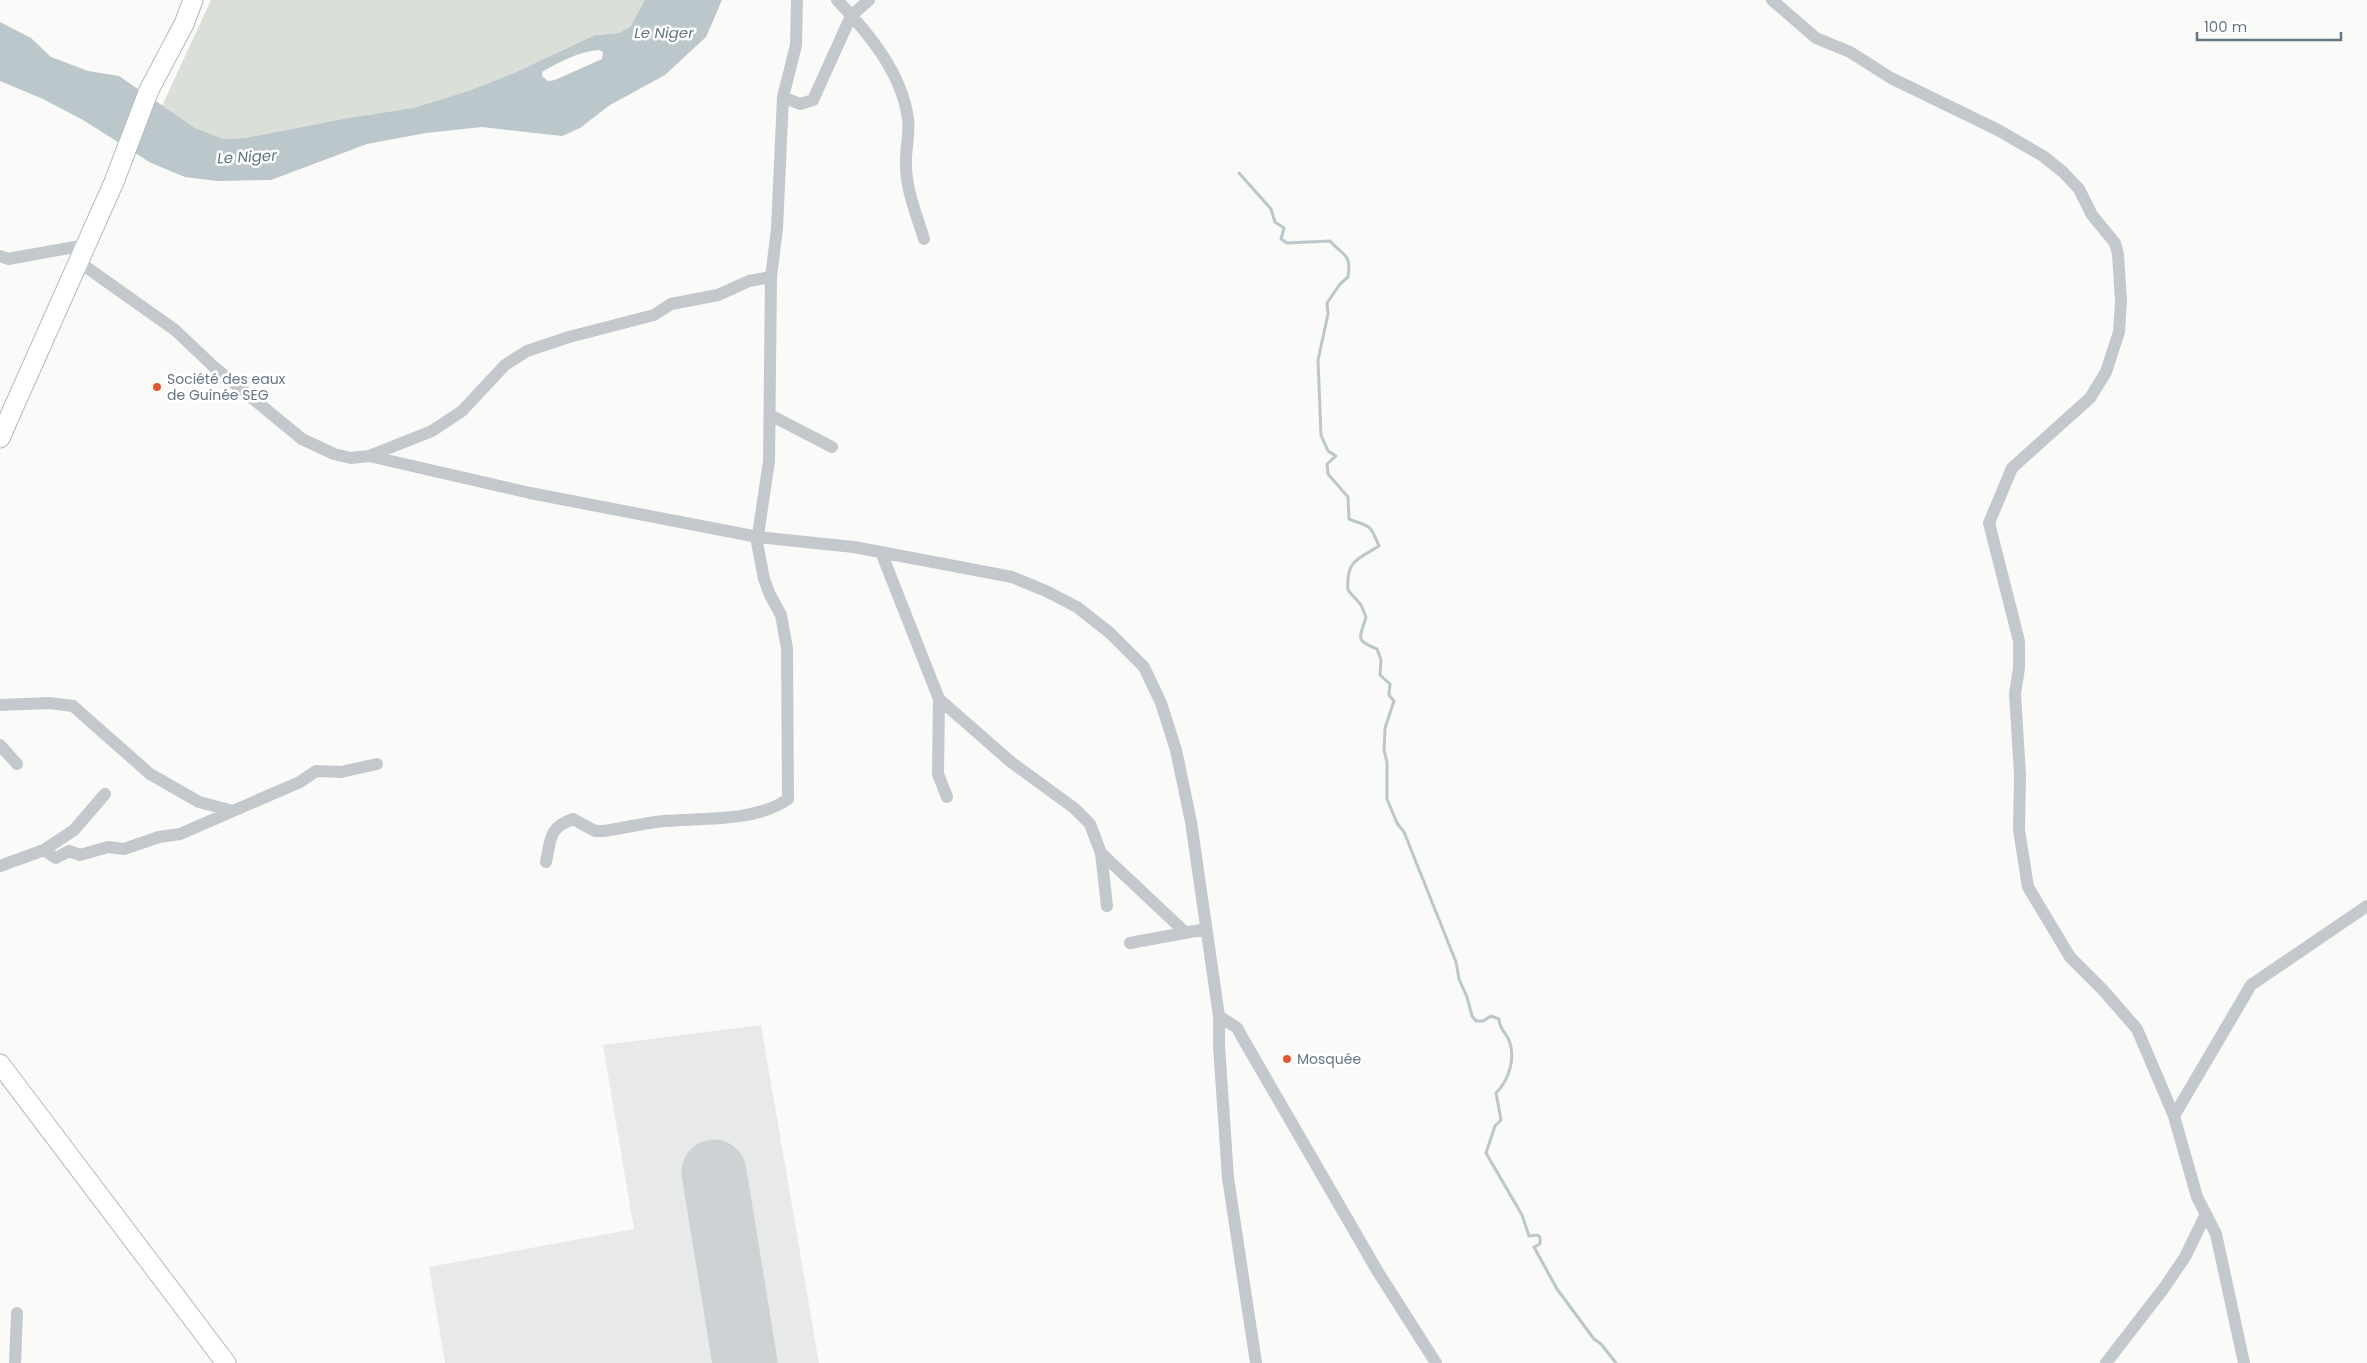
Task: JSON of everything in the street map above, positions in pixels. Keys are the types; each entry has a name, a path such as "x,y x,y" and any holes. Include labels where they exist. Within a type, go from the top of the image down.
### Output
{"highway":[{"path":"0,438 114,182 149,90 184,24 193,0"},
{"path":"0,1064 226,1363"}],"street":[{"path":"546,862 548,842 557,827 573,820 594,831 604,831 663,821 740,816 782,804 788,799 787,648 781,616 764,579 758,537 769,461 771,277 778,229 783,97 796,45 796,0"},
{"path":"836,0 864,29 890,69 903,97 908,120 906,166 910,194 924,239"},
{"path":"783,97 800,104 813,100 851,16 869,0"},
{"path":"1772,0 1816,38 1850,52 1891,78 1998,130 2042,156 2063,172 2079,189 2092,215 2115,243 2118,254 2121,301 2119,332 2106,372 2090,398 2012,468 1989,523 2019,641 2019,668 2015,694 2020,775 2019,830 2028,887 2070,957 2103,990 2136,1030 2174,1116 2197,1197 2216,1234 2244,1363"},
{"path":"0,256 8,259 83,254 175,330 213,366 302,439 334,454 351,458 369,456 432,431 476,398 505,365 527,351 569,337 654,315 671,304 718,295 749,282 771,277"},
{"path":"770,415 832,447"},
{"path":"369,456 530,493 758,537 816,542 881,552 1012,577 1046,591 1077,607 1110,633 1144,667 1161,703 1176,750 1191,822 1220,1016 1219,1046 1228,1178 1256,1363"},
{"path":"881,552 939,699 938,774 947,797"},
{"path":"939,699 1011,762 1074,808 1090,824 1101,853 1107,906"},
{"path":"0,705 48,703 74,706 150,774 199,802 233,811"},
{"path":"0,745 17,764"},
{"path":"44,850 56,858 69,851 80,855 108,847 124,849 159,837 180,834 300,782 316,771 341,772 377,764"},
{"path":"0,866 44,850 74,830 105,794"},
{"path":"1101,853 1186,933"},
{"path":"2174,1116 2251,985 2367,906"},
{"path":"1130,944 1206,929"},
{"path":"1220,1016 1237,1028 1242,1036 1378,1272 1436,1363"},
{"path":"2106,1363 2164,1288 2185,1256 2206,1214"},
{"path":"16,1313 16,1363"}],"shaded area":[{"path":"211,0 645,0 630,27 619,33 595,35 514,73 471,90 413,108 348,118 245,138 224,139 195,128 162,106"},
{"path":"761,1025 819,1363 445,1363 429,1267 634,1229 603,1045"}],"water":[{"name":"Le Niger","path":"645,0 722,0 706,37 665,75 610,105 580,128 562,136 482,127 426,133 367,144 271,180 217,181 185,177 151,163 83,120 43,99 0,81 0,22 31,38 51,57 88,71 119,76 195,128 224,139 245,138 348,118 413,108 471,90 514,73 595,35 619,33 630,27","holes":["599,50 603,52 602,59 555,80 548,81 542,76 542,72 555,64 584,52"]}],"waterway":[{"path":"1239,173 1271,209 1275,222 1284,228 1281,239 1287,243 1330,241 1345,256 1349,263 1348,277 1340,284 1327,303 1328,314 1318,360 1321,435 1328,451 1336,456 1327,464 1328,474 1348,497 1349,519 1366,525 1371,529 1379,546 1354,562 1349,572 1348,590 1361,605 1366,617 1361,638 1365,643 1377,649 1381,660 1380,675 1390,684 1389,695 1394,701 1385,728 1384,750 1387,762 1387,799 1397,823 1404,832 1456,962 1459,979 1467,997 1472,1016 1476,1021 1483,1021 1491,1016 1499,1019 1502,1030 1509,1040 1511,1047 1512,1054 1508,1075 1496,1093 1501,1120 1495,1126 1486,1153 1522,1215 1529,1236 1537,1235 1540,1237 1540,1244 1534,1247 1557,1289 1594,1339 1601,1344 1616,1363"}],"runway":[{"path":"714,1172 745,1363"}],"place":[{"name":"Société des eaux de Guinée SEG","path":"157,387"},
{"name":"Mosquée","path":"1287,1059"}]}
